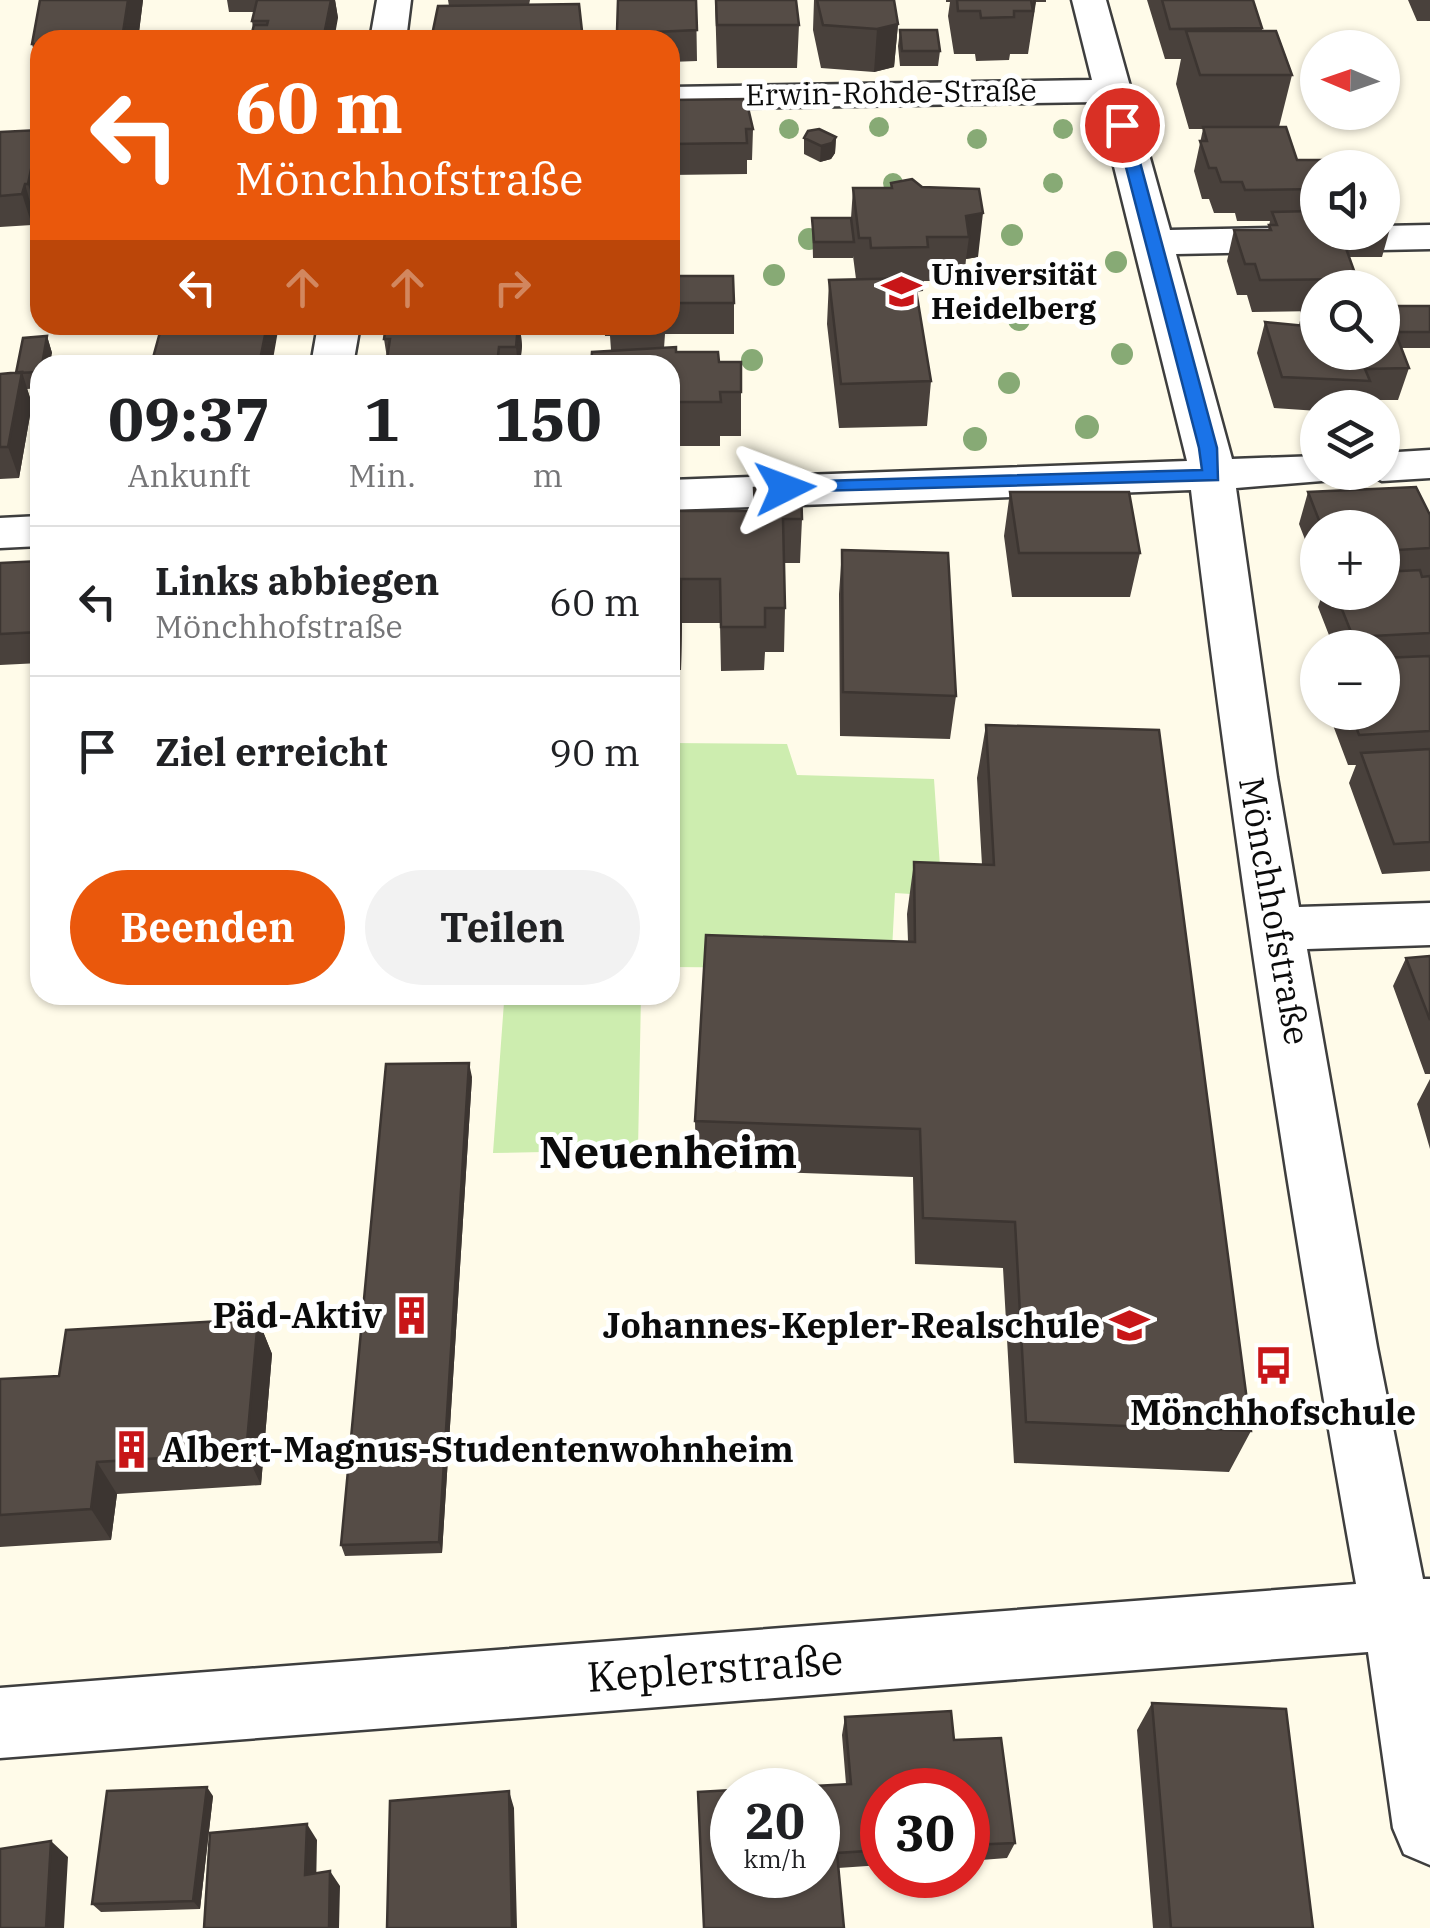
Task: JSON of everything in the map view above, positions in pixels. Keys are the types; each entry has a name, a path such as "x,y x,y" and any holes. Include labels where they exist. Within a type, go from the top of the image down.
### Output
{"street":[{"path":"390,30 394,0"},
{"name":"Mönchhofstraße","path":"1089,0 1208,448 1245,737 1345,1347 1414,1615 1430,1828"},
{"name":"Erwin-Rohde-Straße","path":"680,98 1113,91"},
{"path":"1154,242 1430,237"},
{"path":"1400,465 1430,464"},
{"path":"680,494 823,486 1300,471"},
{"path":"0,534 30,532"},
{"path":"1278,929 1430,924"},
{"name":"Keplerstraße","path":"0,1724 1414,1615"}],"green space":[{"path":"680,743 787,744 797,775 934,779 942,896 895,893 891,969 680,967"},
{"path":"504,1005 641,1005 638,1150 493,1153"}],"building":[{"path":"40,0 128,0 123,30 35,30"},
{"path":"257,0 331,0 325,30 253,30 254,25 267,25 268,21 252,21"},
{"path":"618,0 696,0 697,30 617,30"},
{"path":"716,0 796,0 799,25 717,25"},
{"path":"817,0 894,0 898,24 877,29 823,25"},
{"path":"957,0 1031,0 1033,11 1014,11 1014,17 981,18 980,11 958,11"},
{"path":"1162,0 1253,0 1262,28 1170,29"},
{"path":"579,4 582,30 433,30 438,6"},
{"path":"900,30 937,30 940,51 902,51"},
{"path":"1186,31 1276,31 1292,75 1200,75"},
{"path":"746,99 753,129 746,129 747,143 680,144 680,100"},
{"path":"1203,127 1286,127 1300,160 1300,189 1245,190 1242,182 1221,182 1216,168 1209,168 1200,141 1207,141"},
{"path":"819,129 836,137 832,143 821,146 804,138 808,131"},
{"path":"30,130 30,174 22,194 0,196 0,132"},
{"path":"912,179 922,187 979,189 983,213 966,216 969,237 927,237 928,247 871,248 870,238 859,238 853,188 892,188 891,183"},
{"path":"1300,211 1300,250 1347,250 1354,270 1300,270 1300,280 1260,280 1255,264 1245,264 1234,230 1271,230 1269,225 1277,225 1272,212"},
{"path":"812,218 851,218 854,242 814,242"},
{"path":"680,276 733,276 734,303 680,303"},
{"path":"914,278 931,381 841,384 829,280"},
{"path":"1400,306 1430,306 1430,332 1400,332"},
{"path":"1265,322 1300,325 1300,370 1365,370 1370,381 1282,377"},
{"path":"159,335 265,335 261,355 154,355"},
{"path":"385,335 517,335 516,347 499,347 498,355 388,355 390,339 384,339"},
{"path":"47,336 44,355 30,355 30,372 16,373 23,338"},
{"path":"1400,344 1409,368 1400,368"},
{"path":"676,347 676,352 718,352 719,362 741,362 741,392 720,392 721,402 680,402 680,355 592,355"},
{"path":"22,372 8,447 0,447 0,374"},
{"path":"1416,487 1430,515 1430,548 1400,550 1400,510 1315,510 1308,492 1400,490"},
{"path":"754,488 801,488 802,519 783,519 785,608 765,608 765,627 721,627 720,579 681,579 680,627 680,511 755,511"},
{"path":"1010,492 1129,492 1140,553 1019,553"},
{"path":"842,550 948,553 956,696 843,692"},
{"path":"30,562 30,632 0,634 0,563"},
{"path":"1420,570 1422,577 1430,576 1430,633 1350,630 1342,610 1400,610 1400,571"},
{"path":"1430,656 1430,731 1359,735 1357,730 1400,730 1400,657"},
{"path":"986,725 1159,730 1251,1431 1026,1422 1015,1222 923,1218 920,1129 695,1121 706,935 915,942 914,862 994,865"},
{"path":"1430,749 1430,842 1394,844 1361,753"},
{"path":"1430,956 1430,1020 1406,958"},
{"name":"Päd-Aktiv","path":"469,1063 439,1542 341,1545 386,1064"},
{"name":"Albert-Magnus-Studentenwohnheim","path":"258,1319 246,1453 97,1462 91,1509 0,1515 0,1379 59,1376 66,1330"},
{"path":"1152,1703 1286,1709 1313,1928 1171,1928"},
{"path":"951,1711 954,1740 1001,1738 1015,1843 990,1844 990,1768 860,1768 860,1851 840,1853 840,1785 851,1784 845,1717"},
{"path":"207,1787 193,1901 92,1904 107,1791"},
{"path":"509,1791 512,1928 387,1928 390,1801"},
{"path":"710,1791 710,1898 840,1898 840,1885 844,1928 704,1928 698,1792"},
{"path":"307,1824 305,1875 330,1871 329,1928 204,1928 210,1833"},
{"path":"51,1841 46,1928 0,1928 0,1849"}],"place":[{"name":"Universität Heidelberg","path":"901,292"},
{"name":"Päd-Aktiv","path":"412,1316"},
{"name":"Johannes-Kepler-Realschule","path":"1130,1326"},
{"name":"Mönchhofschule","path":"1273,1366"},
{"name":"Albert-Magnus-Studentenwohnheim","path":"132,1450"}],"district":[{"name":"Neuenheim","path":"668,1152"}],"route":[{"path":"785,488 1212,476 1208,448 1122,125"}]}
